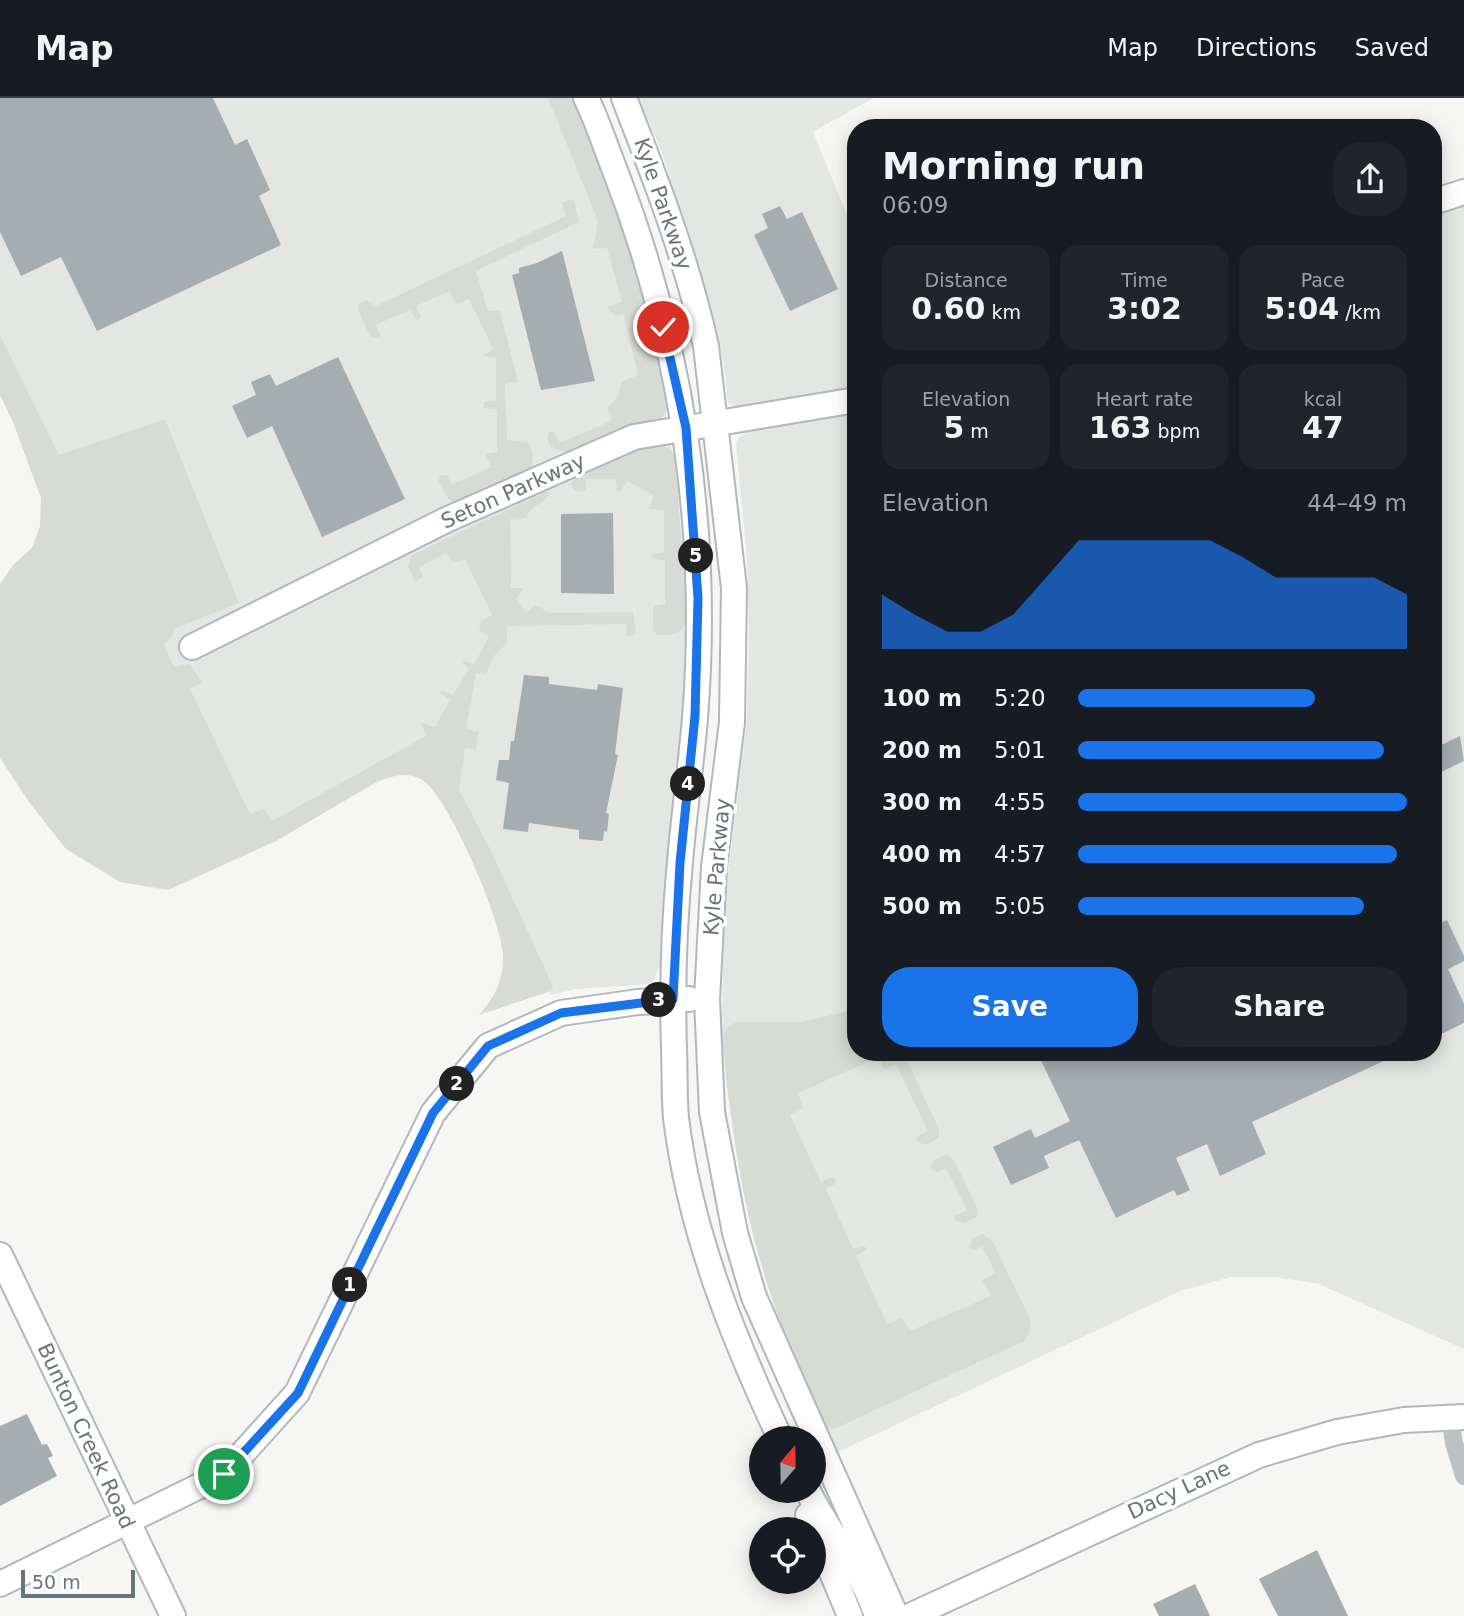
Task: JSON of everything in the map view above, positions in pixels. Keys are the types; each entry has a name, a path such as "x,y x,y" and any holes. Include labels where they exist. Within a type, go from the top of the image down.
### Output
{"street":[{"name":"Kyle Parkway","path":"586,98 638,230 686,428 694,512 698,632 695,716 680,863 673,999 676,1117 701,1241 737,1345 774,1426"},
{"name":"Kyle Parkway","path":"624,98 672,219 699,314 706,346 734,588 732,722 714,867 707,999 712,1112 735,1233 754,1297 896,1616"},
{"path":"1442,199 1464,192"},
{"name":"Seton Parkway","path":"192,647 446,520 634,437 847,402"},
{"path":"0,1584 224,1474 298,1393 433,1113 488,1046 561,1013 673,999 707,999"},
{"name":"Bunton Creek Road","path":"0,1255 173,1616"},
{"path":"1457,1417 1454,1443 1464,1476"},
{"name":"Dacy Lane","path":"911,1616 1221,1470 1259,1455 1337,1432 1404,1420 1457,1417"},
{"path":"804,1503 850,1616"},
{"path":"814,1503 839,1542 877,1616"}],"shaded area":[{"path":"0,98 573,98 588,132 650,315 678,490 687,615 686,674 682,744 664,904 660,966 653,981 648,984 576,989 551,995 432,748 270,824 254,825 149,638 165,419 59,456 0,335"},
{"path":"548,98 573,98 617,206 643,288 667,411 659,421 627,427 568,453 551,448 547,437 549,432 554,432 560,443 611,421 612,416 607,408 618,397 621,382 638,375 624,314 615,316 607,307 622,302 607,248 593,249 598,221"},
{"path":"638,98 873,98 813,132 847,215 847,391 741,409 728,403 723,359 662,152"},
{"path":"571,199 574,201 579,222 476,271 488,311 500,311 518,382 505,384 507,440 527,442 533,459 530,470 453,502 438,481 441,475 447,475 452,485 491,467 485,454 497,452 497,410 483,408 485,401 496,401 496,358 482,356 493,349 469,299 456,304 450,291 416,306 421,317 417,320 410,310 376,325 381,336 377,339 370,337 358,304 366,300 376,306 566,216 562,203"},
{"path":"1464,202 1464,1349 1319,1284 1275,1277 1231,1277 1180,1291 836,1453 784,1332 764,1273 737,1154 726,1082 722,1035 724,906 747,719 749,628 747,559 736,443 740,436 754,430 847,415 847,1061 1442,1061 1442,211"},
{"path":"0,335 59,455 165,419 239,603 176,628 164,645 174,667 190,664 202,683 190,689 250,814 264,809 272,821 426,736 421,723 435,727 450,700 440,693 441,690 453,695 469,669 461,660 474,664 489,637 479,630 481,621 492,615 465,559 453,563 446,553 419,567 423,577 415,582 408,566 412,555 545,492 550,493 525,518 510,519 511,588 523,588 516,600 526,613 535,605 551,613 633,612 636,633 627,636 626,624 507,626 507,643 494,656 486,674 476,673 466,729 479,732 476,749 465,748 459,790 490,849 550,980 553,988 551,991 479,1015 490,1002 500,981 503,966 501,941 485,891 459,834 432,790 421,779 409,775 398,775 375,783 276,841 168,890 120,882 66,849 29,802 0,758 0,584 13,565 32,548 40,526 41,498 0,395"},
{"path":"662,445 675,456 687,617 682,630 671,635 657,635 653,630 653,606 665,604 665,561 651,558 652,554 664,553 664,510 649,509 654,495 627,481 620,492 617,491 616,479 586,479 586,489 582,492 574,490 571,483 574,477 630,452"},
{"path":"847,1011 847,1061 870,1061 798,1093 803,1108 790,1115 821,1182 832,1177 836,1180 835,1184 826,1189 853,1249 864,1246 867,1249 856,1256 887,1324 902,1318 910,1331 991,1296 982,1280 996,1273 982,1246 974,1251 969,1248 972,1238 983,1234 993,1242 1030,1319 1030,1333 1024,1341 834,1429 827,1427 807,1386 764,1274 737,1157 723,1038 726,1029 736,1022 802,1022"},
{"path":"881,1061 907,1061 939,1129 939,1138 926,1145 918,1142 917,1137 928,1131 896,1064 884,1070"},
{"path":"947,1154 955,1162 978,1210 977,1217 964,1223 955,1220 955,1216 967,1210 946,1169 936,1172 930,1168 934,1160"}],"building":[{"path":"0,98 213,98 235,145 247,139 270,190 259,196 281,245 97,331 61,257 21,276 0,232"},
{"path":"780,206 787,219 802,212 838,289 790,311 754,235 768,228 762,214"},
{"path":"562,251 595,381 541,390 512,275 519,273 519,268"},
{"path":"338,357 405,499 322,537 272,426 247,438 232,406 256,395 251,382 270,374 276,386"},
{"path":"613,513 614,594 561,593 561,514"},
{"path":"524,675 549,677 549,684 597,690 598,684 623,688 615,754 618,755 606,813 609,814 607,832 604,831 603,841 579,839 579,830 529,823 528,832 503,829 509,783 496,780 499,760 509,760"},
{"path":"1460,736 1464,761 1442,772 1442,745"},
{"path":"1447,920 1464,956 1464,961 1448,969 1464,1004 1464,1023 1442,1034 1442,922"},
{"path":"1041,1061 1384,1061 1252,1122 1266,1154 1220,1176 1207,1144 1176,1158 1190,1190 1177,1196 1174,1190 1116,1218 1079,1140 1044,1156 1049,1168 1011,1185 993,1147 1031,1129 1035,1138 1070,1121"},
{"path":"27,1414 42,1445 47,1444 53,1456 48,1458 57,1476 0,1506 0,1426"},
{"path":"1317,1550 1348,1616 1278,1616 1259,1579"},
{"path":"1195,1584 1210,1616 1159,1616 1153,1604"}],"route":[{"path":"224,1474 298,1393 433,1113 488,1046 561,1013 673,999 680,863 695,716 698,598 686,428 663,327"}]}
